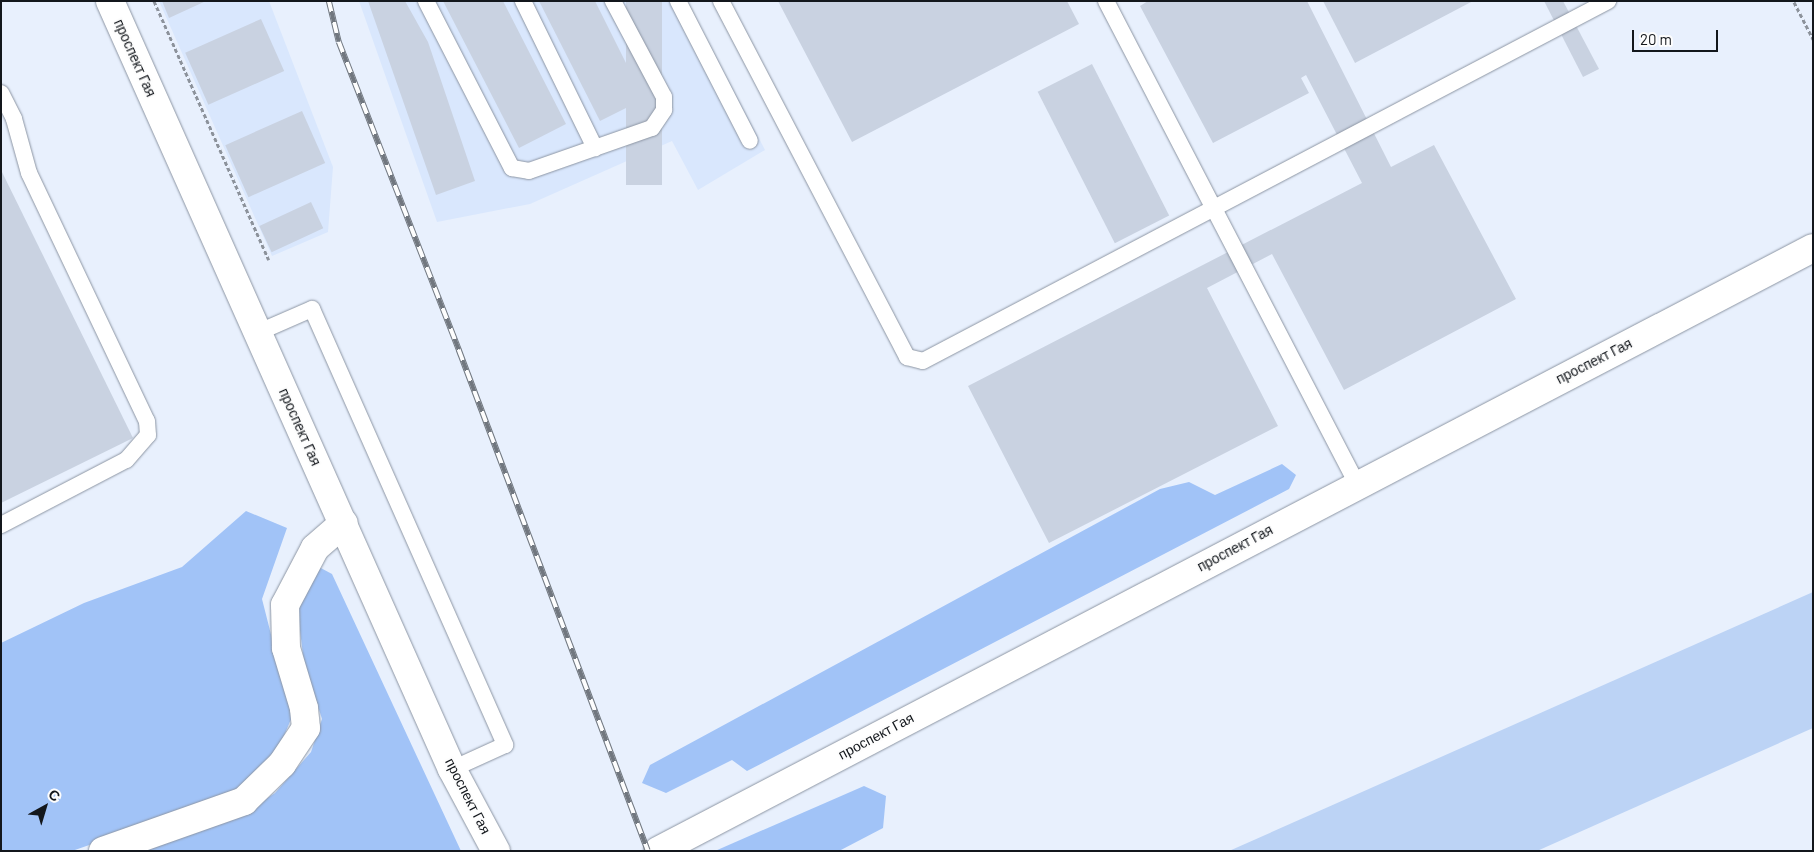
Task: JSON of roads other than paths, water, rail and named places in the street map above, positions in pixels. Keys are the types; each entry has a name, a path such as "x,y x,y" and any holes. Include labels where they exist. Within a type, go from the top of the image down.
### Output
{"street":[{"name":"проспект Гая","path":"110,1 452,769 496,851"},
{"name":"проспект Гая","path":"658,851 1357,484 1813,248"},
{"path":"103,851 244,801 282,764 306,728 304,708 286,648 285,605 315,548 344,523"}],"lane":[{"path":"426,1 512,168 529,171 652,128 664,110 664,97 613,1"},
{"path":"523,1 595,148"},
{"path":"678,1 750,140"},
{"path":"721,1 907,357 923,361 1608,1"},
{"path":"1106,1 1357,484"},
{"path":"1,93 14,119 29,173 147,421 148,435 126,460 1,524"},
{"path":"257,332 312,310 504,745 452,769"}],"railway":[{"path":"329,1 339,42 459,350 648,851"}]}
